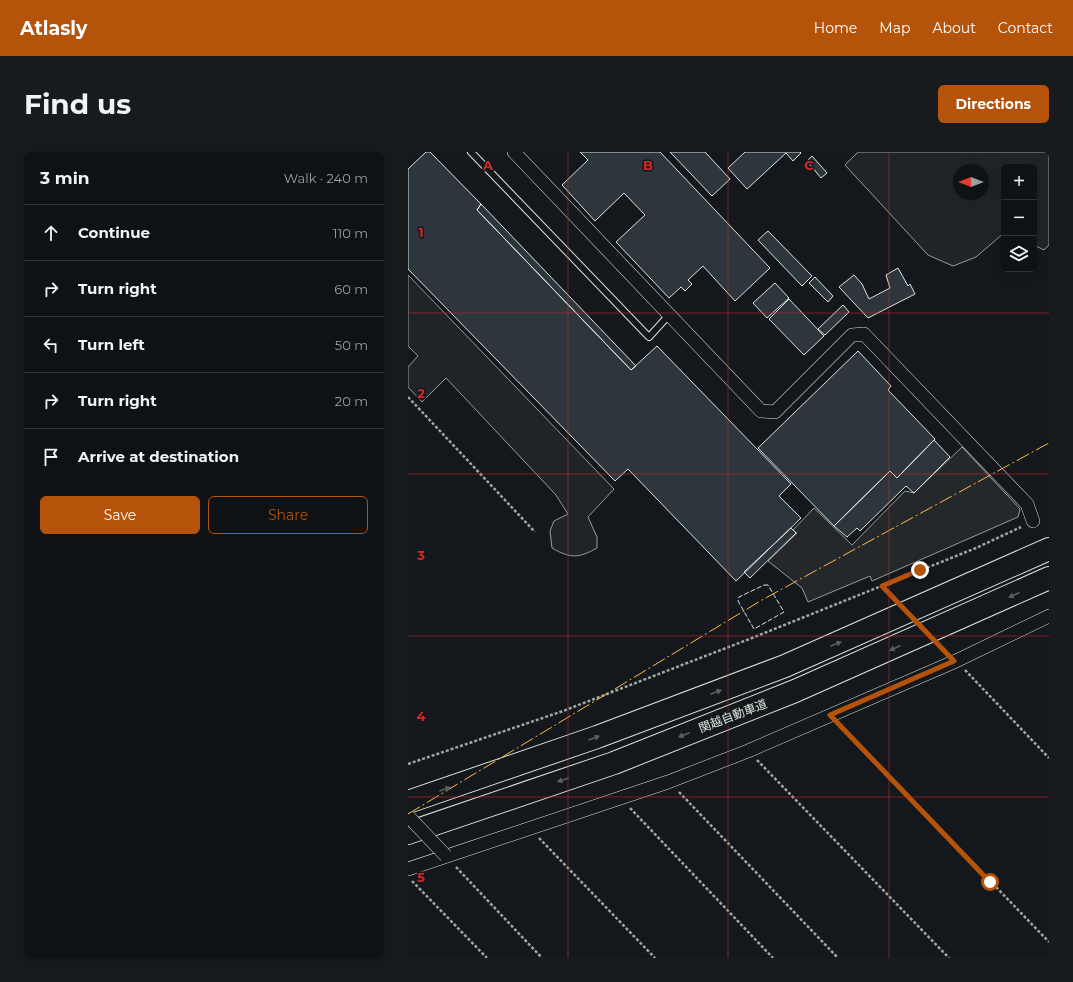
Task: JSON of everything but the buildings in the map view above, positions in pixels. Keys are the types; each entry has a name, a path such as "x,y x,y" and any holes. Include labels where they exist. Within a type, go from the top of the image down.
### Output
{"highway":[{"path":"408,802 597,737 785,666 1049,549"},
{"name":"関越自動車道","path":"408,833 614,763 795,691 1049,578"}],"street":[{"path":"514,152 761,412 775,412 852,335 864,334 1027,504 1033,521"},
{"path":"408,870 668,782 748,751 1049,616"},
{"path":"408,816 446,856"}],"lane":[{"path":"471,152 649,337 669,315"}],"path":[{"path":"408,397 535,532"},
{"path":"408,764 563,711 976,548 1033,521"},
{"path":"882,586 1049,758"},
{"path":"830,715 1049,942"},
{"path":"748,751 949,958"},
{"path":"668,782 838,958"},
{"path":"620,798 773,958"},
{"path":"530,829 655,958"},
{"path":"446,856 542,958"},
{"path":"408,876 487,958"}],"shaded area":[{"path":"858,152 1049,152 1049,245 1044,250 1037,246 1037,164 1001,164 1001,236 976,257 953,266 928,255 845,165"},
{"path":"408,275 614,489 588,517 597,537 597,548 585,554 575,556 559,552 552,548 550,531 554,521 568,514 556,495 446,378 422,402 408,387 408,367 418,356 408,346"},
{"path":"962,447 1020,509 1018,517 872,581 870,576 808,602 802,588 768,561 797,533 793,530 814,508 852,545 905,491 914,493"}],"fence":[{"path":"764,585 768,585 784,612 754,629 738,601 739,597 764,585"}],"power":[{"path":"408,814 762,600 1049,443"}],"route":[{"path":"920,570 882,586 954,661 830,715 990,882"}]}
